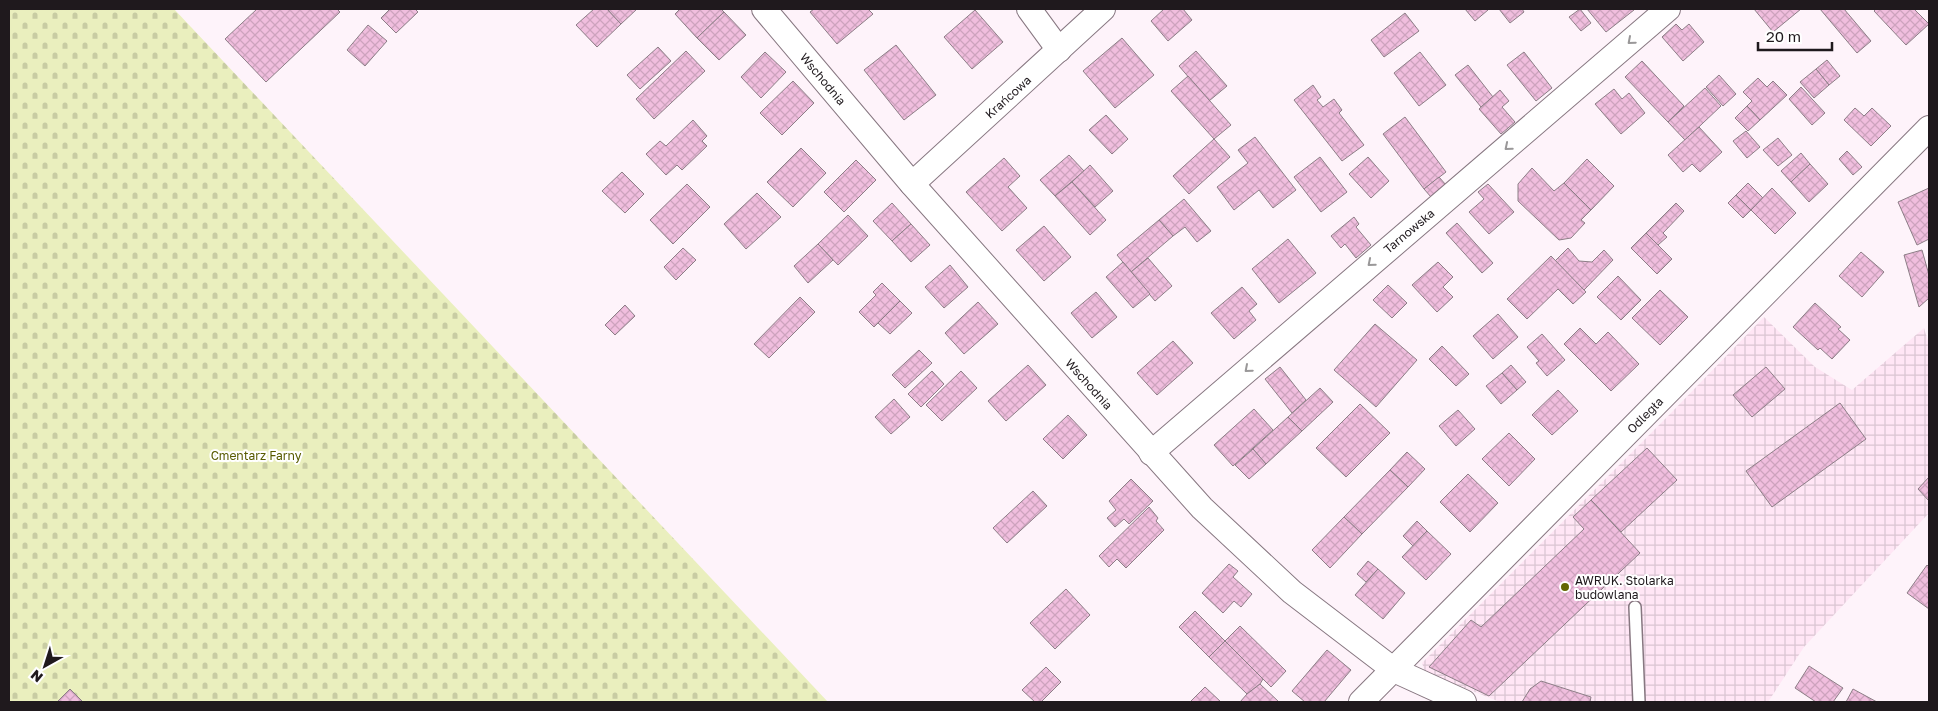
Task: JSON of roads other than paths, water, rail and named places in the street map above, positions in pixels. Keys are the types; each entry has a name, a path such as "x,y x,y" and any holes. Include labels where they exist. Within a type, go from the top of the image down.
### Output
{"street":[{"name":"Wschodnia","path":"764,9 912,184 1150,453 1202,508 1292,592 1394,670 1464,702"},
{"path":"1029,9 1059,50"},
{"name":"Krańcowa","path":"912,184 1103,9"},
{"name":"Tarnowska","path":"1150,453 1668,9"},
{"name":"Odległa","path":"1361,702 1929,128"}],"lane":[{"path":"1635,607 1639,702"}],"place":[{"name":"AWRUK. Stolarka budowlana","path":"1565,587"}],"park label":[{"name":"Cmentarz Farny","path":"256,455"}]}
